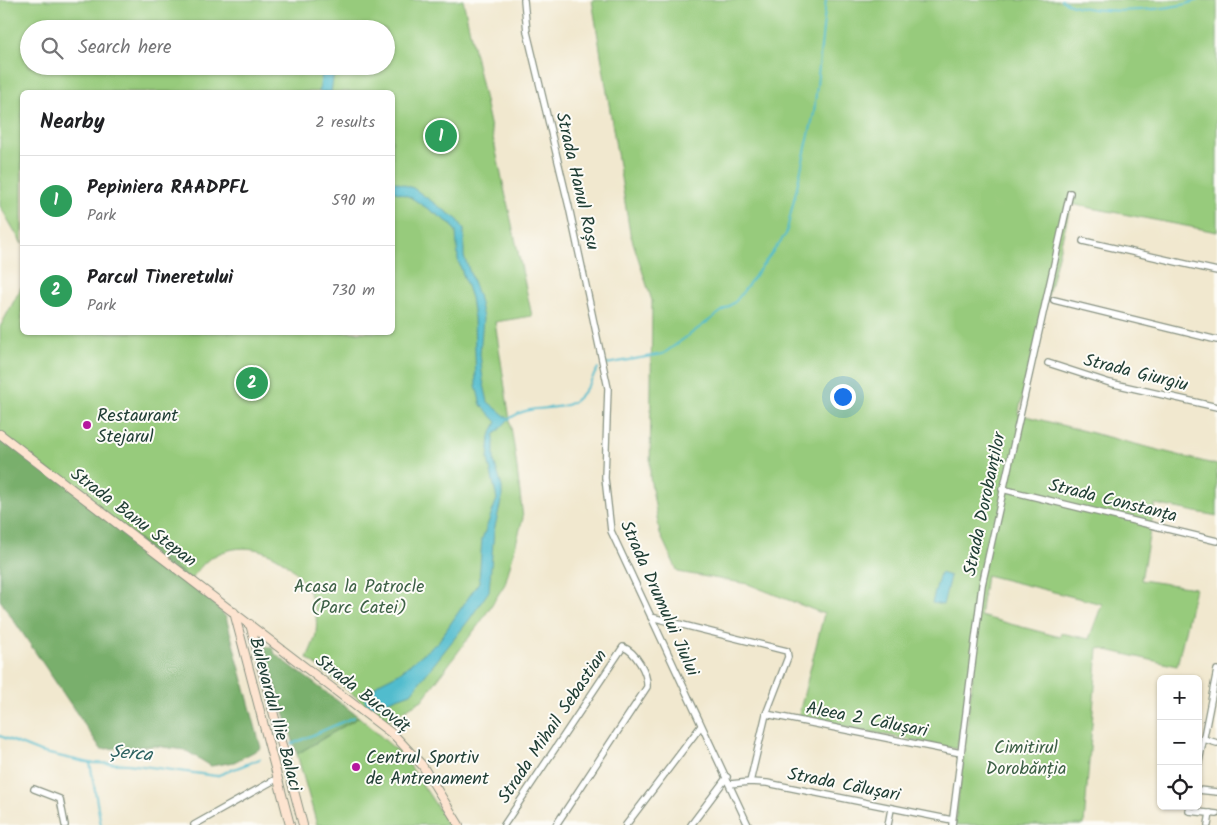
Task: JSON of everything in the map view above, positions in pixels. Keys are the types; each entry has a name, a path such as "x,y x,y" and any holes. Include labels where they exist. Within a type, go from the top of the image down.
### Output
{"main road":[{"name":"Strada Banu Stepan","path":"0,434 250,624"},
{"name":"Bulevardul Ilie Balaci","path":"233,612 290,825"},
{"name":"Bulevardul Ilie Balaci","path":"250,624 303,825"},
{"name":"Strada Bucovăț","path":"250,624 405,744 422,765 459,825"}],"street":[{"name":"Strada Hanul Roșu","path":"524,0 528,32 570,207 603,369"},
{"name":"Strada Dorobanților","path":"952,823 982,585 1002,489 1070,193"},
{"path":"1083,241 1217,271"},
{"path":"1054,300 1217,340"},
{"name":"Strada Giurgiu","path":"1048,363 1110,383 1217,407"},
{"name":"Strada Drumului Jiului","path":"603,369 608,395 605,478 611,530 748,825"},
{"name":"Strada Constanța","path":"1002,489 1217,541"},
{"path":"650,617 784,648 787,652 788,657 766,714 750,782"},
{"name":"Strada Mihail Sebastian","path":"504,825 623,647 630,650 643,671 647,687 556,825"},
{"path":"1198,765 1215,696 1217,670"},
{"name":"Aleea 2 Călușari","path":"766,714 961,753"},
{"path":"626,825 701,726"},
{"path":"1204,739 1217,743"},
{"path":"691,825 727,777"},
{"path":"194,825 278,778"},
{"name":"Strada Călușari","path":"730,784 750,782 891,809 952,823"},
{"path":"34,789 60,799 64,825"},
{"path":"1202,790 1217,792"},
{"path":"888,825 891,809"},
{"path":"1198,810 1217,814"},
{"path":"1208,825 1210,813"},
{"path":"206,818 208,825"}],"green space":[{"name":"Acasa la Patrocle (Parc Catei)","path":"0,0 463,0 532,316 495,322 523,518 505,584 482,620 422,700 388,720 373,716 360,700 307,658 316,633 316,612 309,593 299,576 284,562 267,553 248,548 229,550 209,559 191,579 0,434 0,327 20,290 20,335 395,335 395,90 20,90 20,241 0,206"},
{"name":"Cimitirul Dorobănția","path":"592,0 1217,0 1217,232 1071,204 1018,414 1217,465 1217,516 1155,504 1141,580 1195,588 1177,666 1098,648 1084,825 955,825 978,631 957,749 798,718 824,614 748,584 678,572 660,534 650,477 652,301 630,233","holes":["986,575 1102,604 1089,639 1061,633 1060,637 980,616"]},
{"path":"0,434 191,579 226,617 261,748 234,762 211,766 185,750 156,746 101,749 0,600"},
{"path":"264,646 273,648 275,654 359,717 297,754"},
{"name":"Centrul Sportiv de Antrenament","path":"359,717 405,758 449,825 317,825 297,754"}],"water":[{"path":"322,75 334,75 331,90 319,90"},
{"path":"395,182 413,188 458,220 464,229 464,256 478,295 483,318 480,354 488,402 509,419 494,435 494,461 502,487 502,497 494,531 489,591 469,620 411,693 372,707 364,699 379,683 399,673 438,642 479,582 482,539 497,499 488,459 490,436 497,422 481,405 476,385 474,318 471,298 458,260 456,232 451,224 410,197 395,192"},
{"path":"940,573 950,576 943,605 932,603"}],"waterway":[{"path":"606,364 663,354 736,301 786,234 814,113 826,0"},
{"path":"1061,0 1091,9 1110,10 1168,7 1199,0"},
{"path":"509,419 525,411 569,404 578,398 598,368"},
{"name":"Șerca","path":"292,744 354,717"},
{"name":"Șerca","path":"0,736 40,752 90,763 128,764 216,776 260,759"},
{"path":"90,763 101,825"}],"place":[{"name":"Pepiniera RAADPFL","path":"441,136"},
{"name":"Parcul Tineretului","path":"252,383"},
{"name":"Restaurant Stejarul","path":"87,425"},
{"name":"Centrul Sportiv de Antrenament","path":"356,767"}]}
